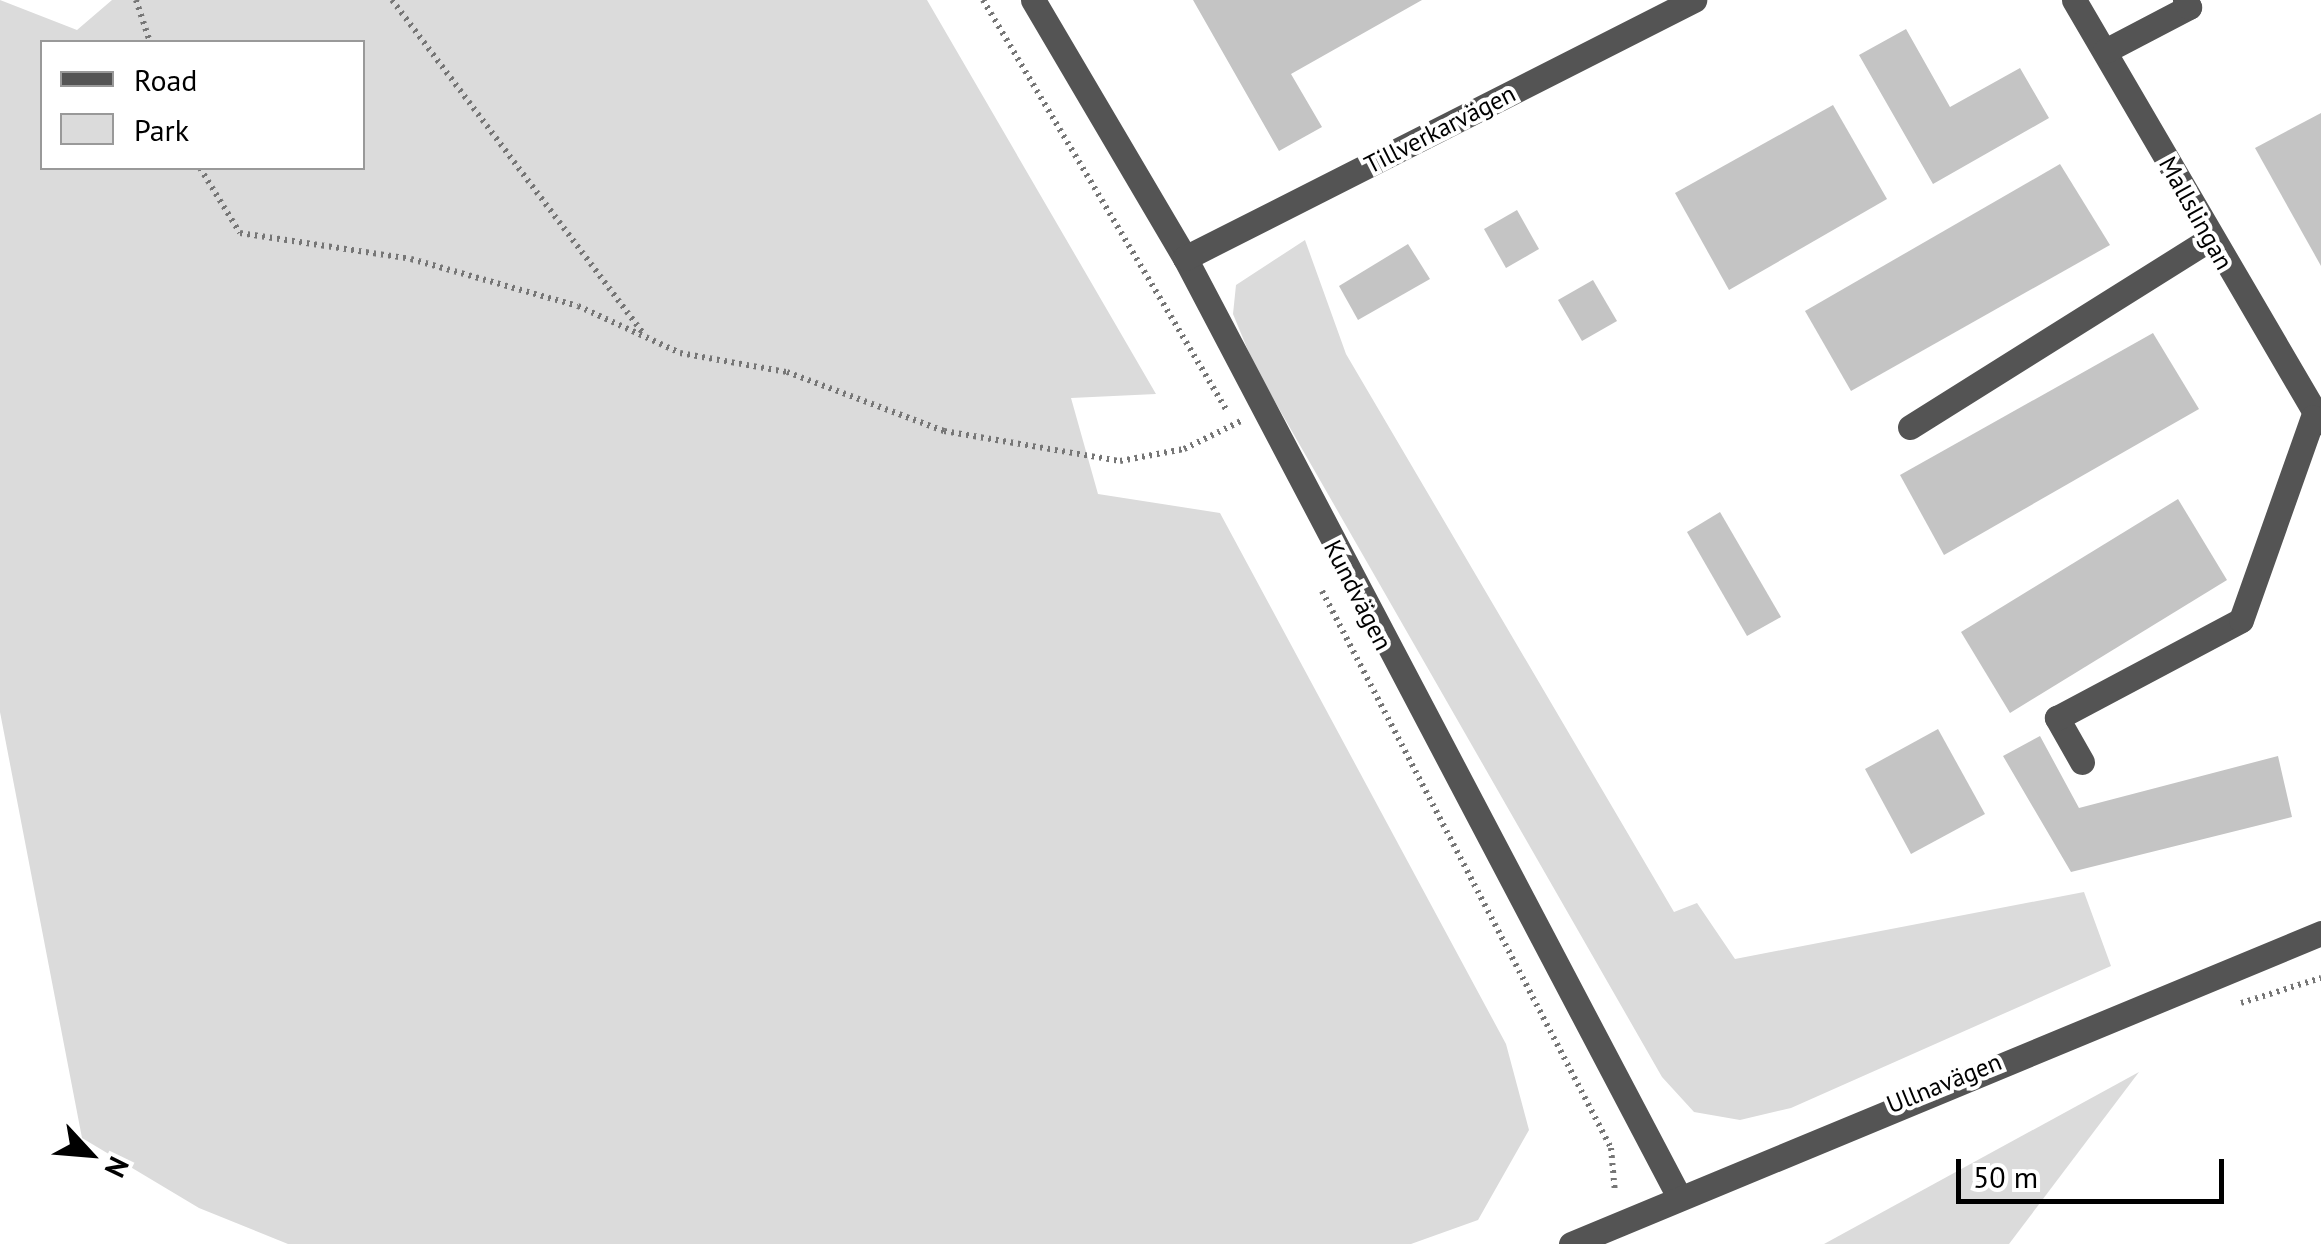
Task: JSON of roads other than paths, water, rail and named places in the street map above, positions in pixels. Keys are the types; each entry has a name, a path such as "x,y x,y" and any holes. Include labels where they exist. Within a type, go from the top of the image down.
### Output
{"street":[{"name":"Kundvägen","path":"1032,0 1185,258 1677,1193"},
{"name":"Tillverkarvägen","path":"1185,258 1694,0"},
{"name":"Mallslingan","path":"2074,0 2317,420"},
{"path":"2105,51 2189,8 2186,0"},
{"path":"1910,427 2210,239"},
{"path":"2082,762 2057,718 2241,620 2317,420"},
{"name":"Ullnavägen","path":"1571,1244 1677,1193 2321,933"}]}
